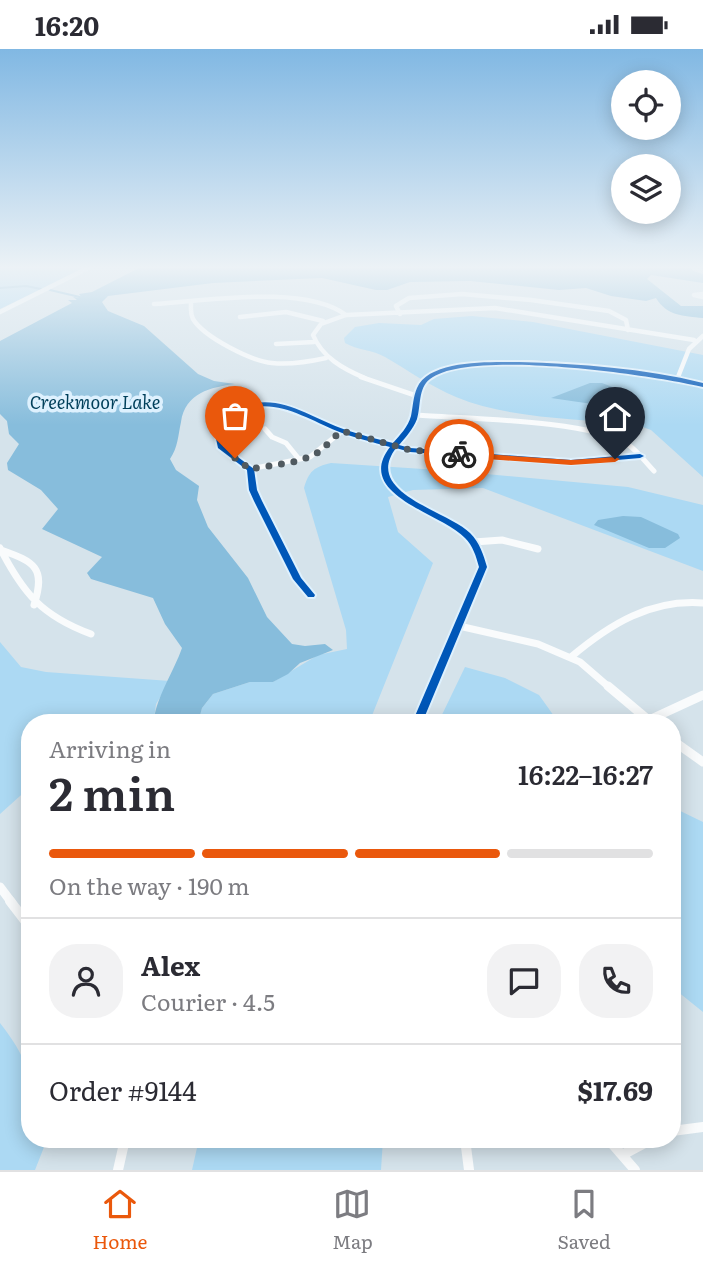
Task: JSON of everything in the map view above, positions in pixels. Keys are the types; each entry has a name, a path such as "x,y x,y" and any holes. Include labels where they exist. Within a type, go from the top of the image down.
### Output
{"street":[{"path":"194,320 243,357 261,362 288,364 326,358"},
{"path":"574,320 694,340 703,336"},
{"path":"626,320 628,330"},
{"path":"323,321 313,332 314,342 326,358 393,393 416,396"},
{"path":"678,377 685,354 694,340"},
{"path":"276,344 314,342"},
{"path":"421,714 483,567 482,556 474,542 453,525 392,489 383,471 383,462 409,429 416,415 416,396 422,382 445,368 468,365 533,365 678,377 703,385"},
{"path":"311,595 297,579 258,501 253,490 250,469 220,447 217,429 222,420 238,410 253,405 291,408 342,431 394,447 571,463 640,456"},
{"path":"416,415 550,425 597,433 627,444 654,471"},
{"path":"265,429 272,437 286,443 299,459"},
{"path":"250,469 299,459 320,451 342,431"},
{"path":"474,542 502,540 538,549"},
{"path":"1,549 34,605 57,622 91,634"},
{"path":"1,549 31,560 38,569 42,580 34,605"},
{"path":"571,657 599,633 661,604 685,600 703,603"},
{"path":"459,626 538,644 571,657 642,714"},
{"path":"666,714 703,695"},
{"path":"681,746 703,762"},
{"path":"0,887 21,907"},
{"path":"681,1130 703,1127"},
{"path":"118,1170 123,1148"},
{"path":"466,1148 469,1170"},
{"path":"618,1148 635,1170"},
{"path":"624,1154 635,1148"}],"shaded area":[{"path":"431,320 533,322 703,355 703,477 651,430 637,425 545,417 477,405 437,388 380,355 345,343 344,338 355,327 379,323 421,325"},
{"path":"331,463 454,471 628,487 703,505 703,571 483,488 413,490 388,497 398,532 433,563 373,714 200,714 213,694 250,682 273,682 318,655 347,649 346,630 304,488 308,477 320,466"},
{"path":"0,642 21,667 46,672 170,681 156,704 155,714 21,714 21,795 0,814"},
{"path":"465,667 505,678 539,695 553,714 442,714"},
{"path":"681,811 703,822 703,1012 681,994"},
{"path":"0,1023 21,1055 21,1148 44,1148 35,1170 0,1170"},
{"path":"197,1148 382,1148 381,1170 192,1170"}],"water":[{"name":"Creekmoor Lake","path":"39,320 130,320 144,326 198,374 214,381 235,384 200,393 188,404 183,412 176,446 170,459 176,470 199,486 197,500 208,527 248,578 267,617 292,644 325,644 333,650 300,663 273,682 250,682 213,694 200,714 155,714 182,648 165,624 153,598 91,579 87,573 102,557 42,529 58,509 41,490 8,470 7,463 19,444 9,434 7,421 0,414 0,341"},
{"path":"590,383 602,383 615,388 615,392 602,397 606,406 551,398"},
{"path":"623,516 641,517 678,534 680,538 665,548 649,548 594,525 598,520"}],"cycle path":[{"path":"421,714 483,567 478,549 467,535 407,500 394,490 386,477 384,462 413,421 423,382 429,376 449,368 519,363 606,369 680,379 703,385"},
{"path":"311,595 297,579 258,501 253,490 250,469 220,447 217,429 222,420 238,410 253,405 291,408 342,431 410,450 571,462 640,456"}],"way so far":[{"path":"235,458 250,469 310,456 320,451 342,431 394,447 459,454"}],"route":[{"path":"459,454 571,463 615,459"}]}
